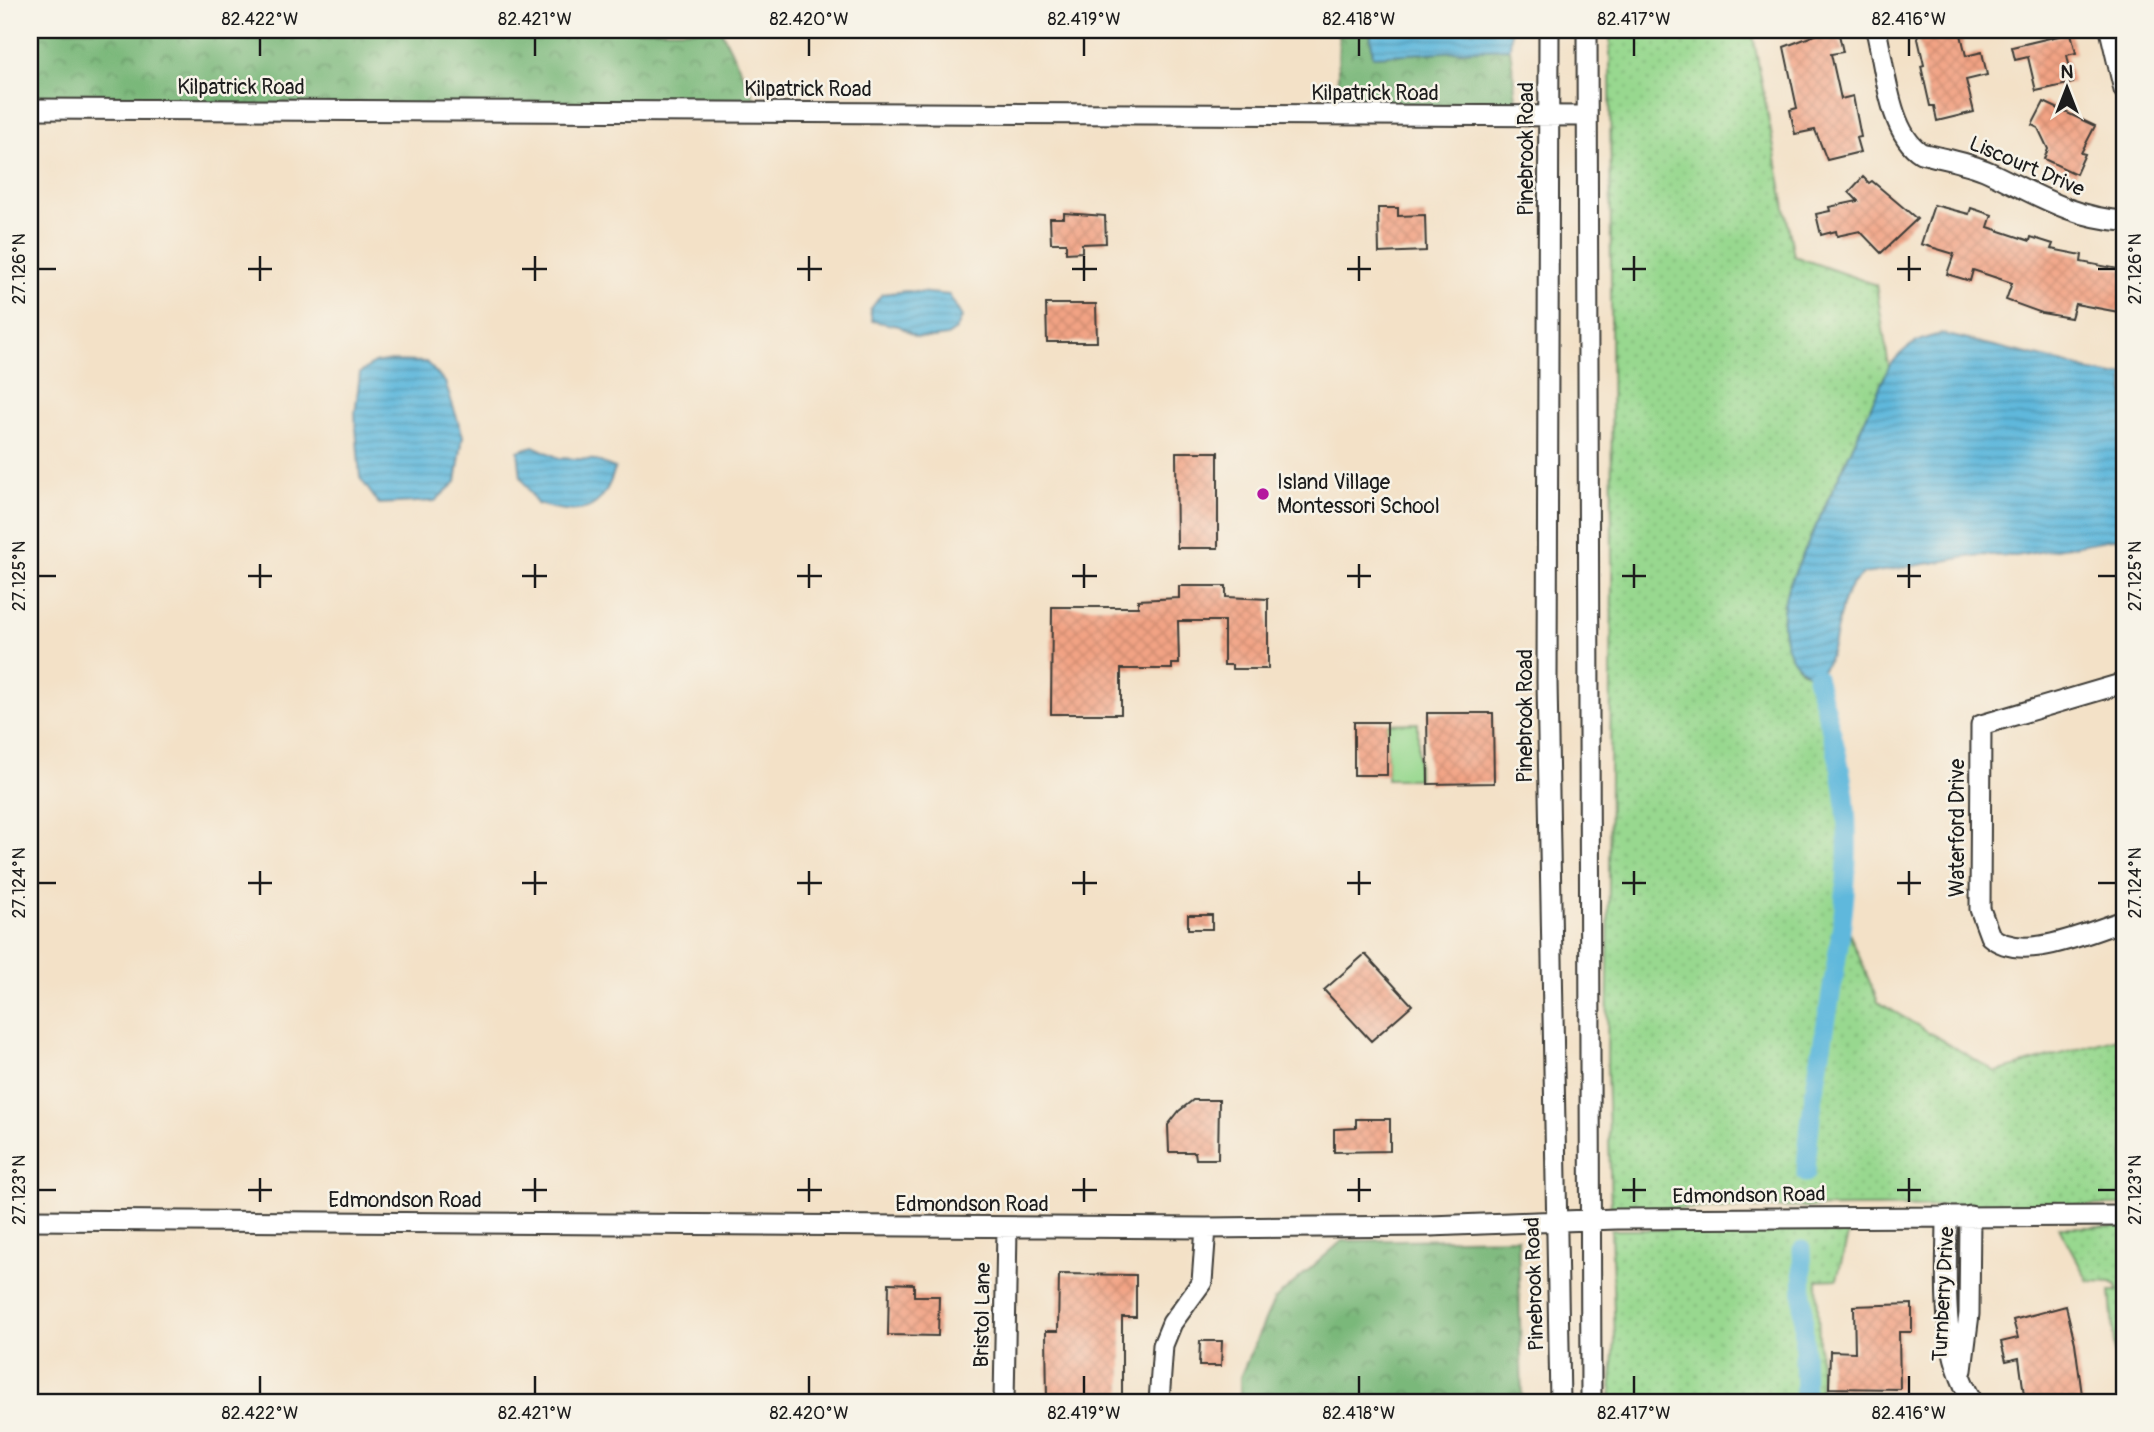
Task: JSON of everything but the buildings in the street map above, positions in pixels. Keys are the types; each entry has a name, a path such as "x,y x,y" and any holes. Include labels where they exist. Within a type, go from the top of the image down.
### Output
{"street":[{"name":"Pinebrook Road","path":"1549,30 1547,682 1554,1222 1560,1402"},
{"path":"1587,30 1593,1220 1591,1402"},
{"name":"Liscourt Drive","path":"1876,30 1898,124 1912,147 1922,153 1989,172 2057,207 2094,218 2124,221"},
{"path":"2110,30 2124,90"},
{"name":"Kilpatrick Road","path":"30,109 1586,116"},
{"name":"Waterford Drive","path":"2124,683 1981,725 1980,909 1990,936 2015,949 2035,947 2124,921"},
{"name":"Turnberry Drive","path":"1947,1216 1948,1324 1961,1375 1973,1402"},
{"name":"Turnberry Drive","path":"1961,1375 1969,1314 1969,1216"},
{"name":"Edmondson Road","path":"30,1220 1206,1228 1430,1226 1593,1220 2124,1216"},
{"name":"Bristol Lane","path":"1004,1402 1007,1228"},
{"path":"1159,1402 1163,1345 1172,1322 1202,1282 1206,1228"}],"green space":[{"path":"30,30 721,30 761,111 30,105"},
{"path":"1339,30 1370,30 1373,56 1510,48 1517,107 1337,117"},
{"path":"1610,30 1752,30 1794,256 1876,285 1889,367 1788,587 1786,643 1800,670 1816,677 1840,766 1845,798 1842,915 1878,1002 1996,1072 2124,1036 2124,1205 1611,1209 1607,1067 1612,576"},
{"path":"1418,723 1418,779 1387,779 1387,724"},
{"path":"2059,1227 2124,1227 2124,1402 2116,1370 2110,1291 2118,1291 2117,1285 2111,1282 2088,1281"},
{"path":"1850,1228 1837,1279 1817,1280 1821,1402 1610,1402 1615,1340 1611,1230"},
{"path":"1518,1238 1522,1402 1240,1402 1240,1377 1274,1300 1342,1241"}],"water":[{"path":"1370,30 1511,30 1510,48 1373,56"},
{"path":"907,291 949,295 962,317 956,330 947,336 916,337 899,326 872,321 870,310 882,294"},
{"path":"1943,334 2092,372 2114,376 2124,374 2124,537 2016,556 1980,555 1864,574 1853,584 1846,596 1831,653 1816,677 1795,662 1785,639 1783,613 1788,587 1889,367 1912,344"},
{"path":"426,362 445,382 463,436 456,482 435,501 379,504 360,478 355,414 360,373 374,363"},
{"path":"533,446 559,458 595,460 615,468 610,484 596,503 587,508 566,510 537,504 521,477 518,451"}],"waterway":[{"path":"1806,1173 1816,1079 1840,938 1847,844 1843,782 1816,677"},
{"path":"1802,1250 1805,1402"}],"place":[{"name":"Island Village Montessori School","path":"1263,494"}]}
